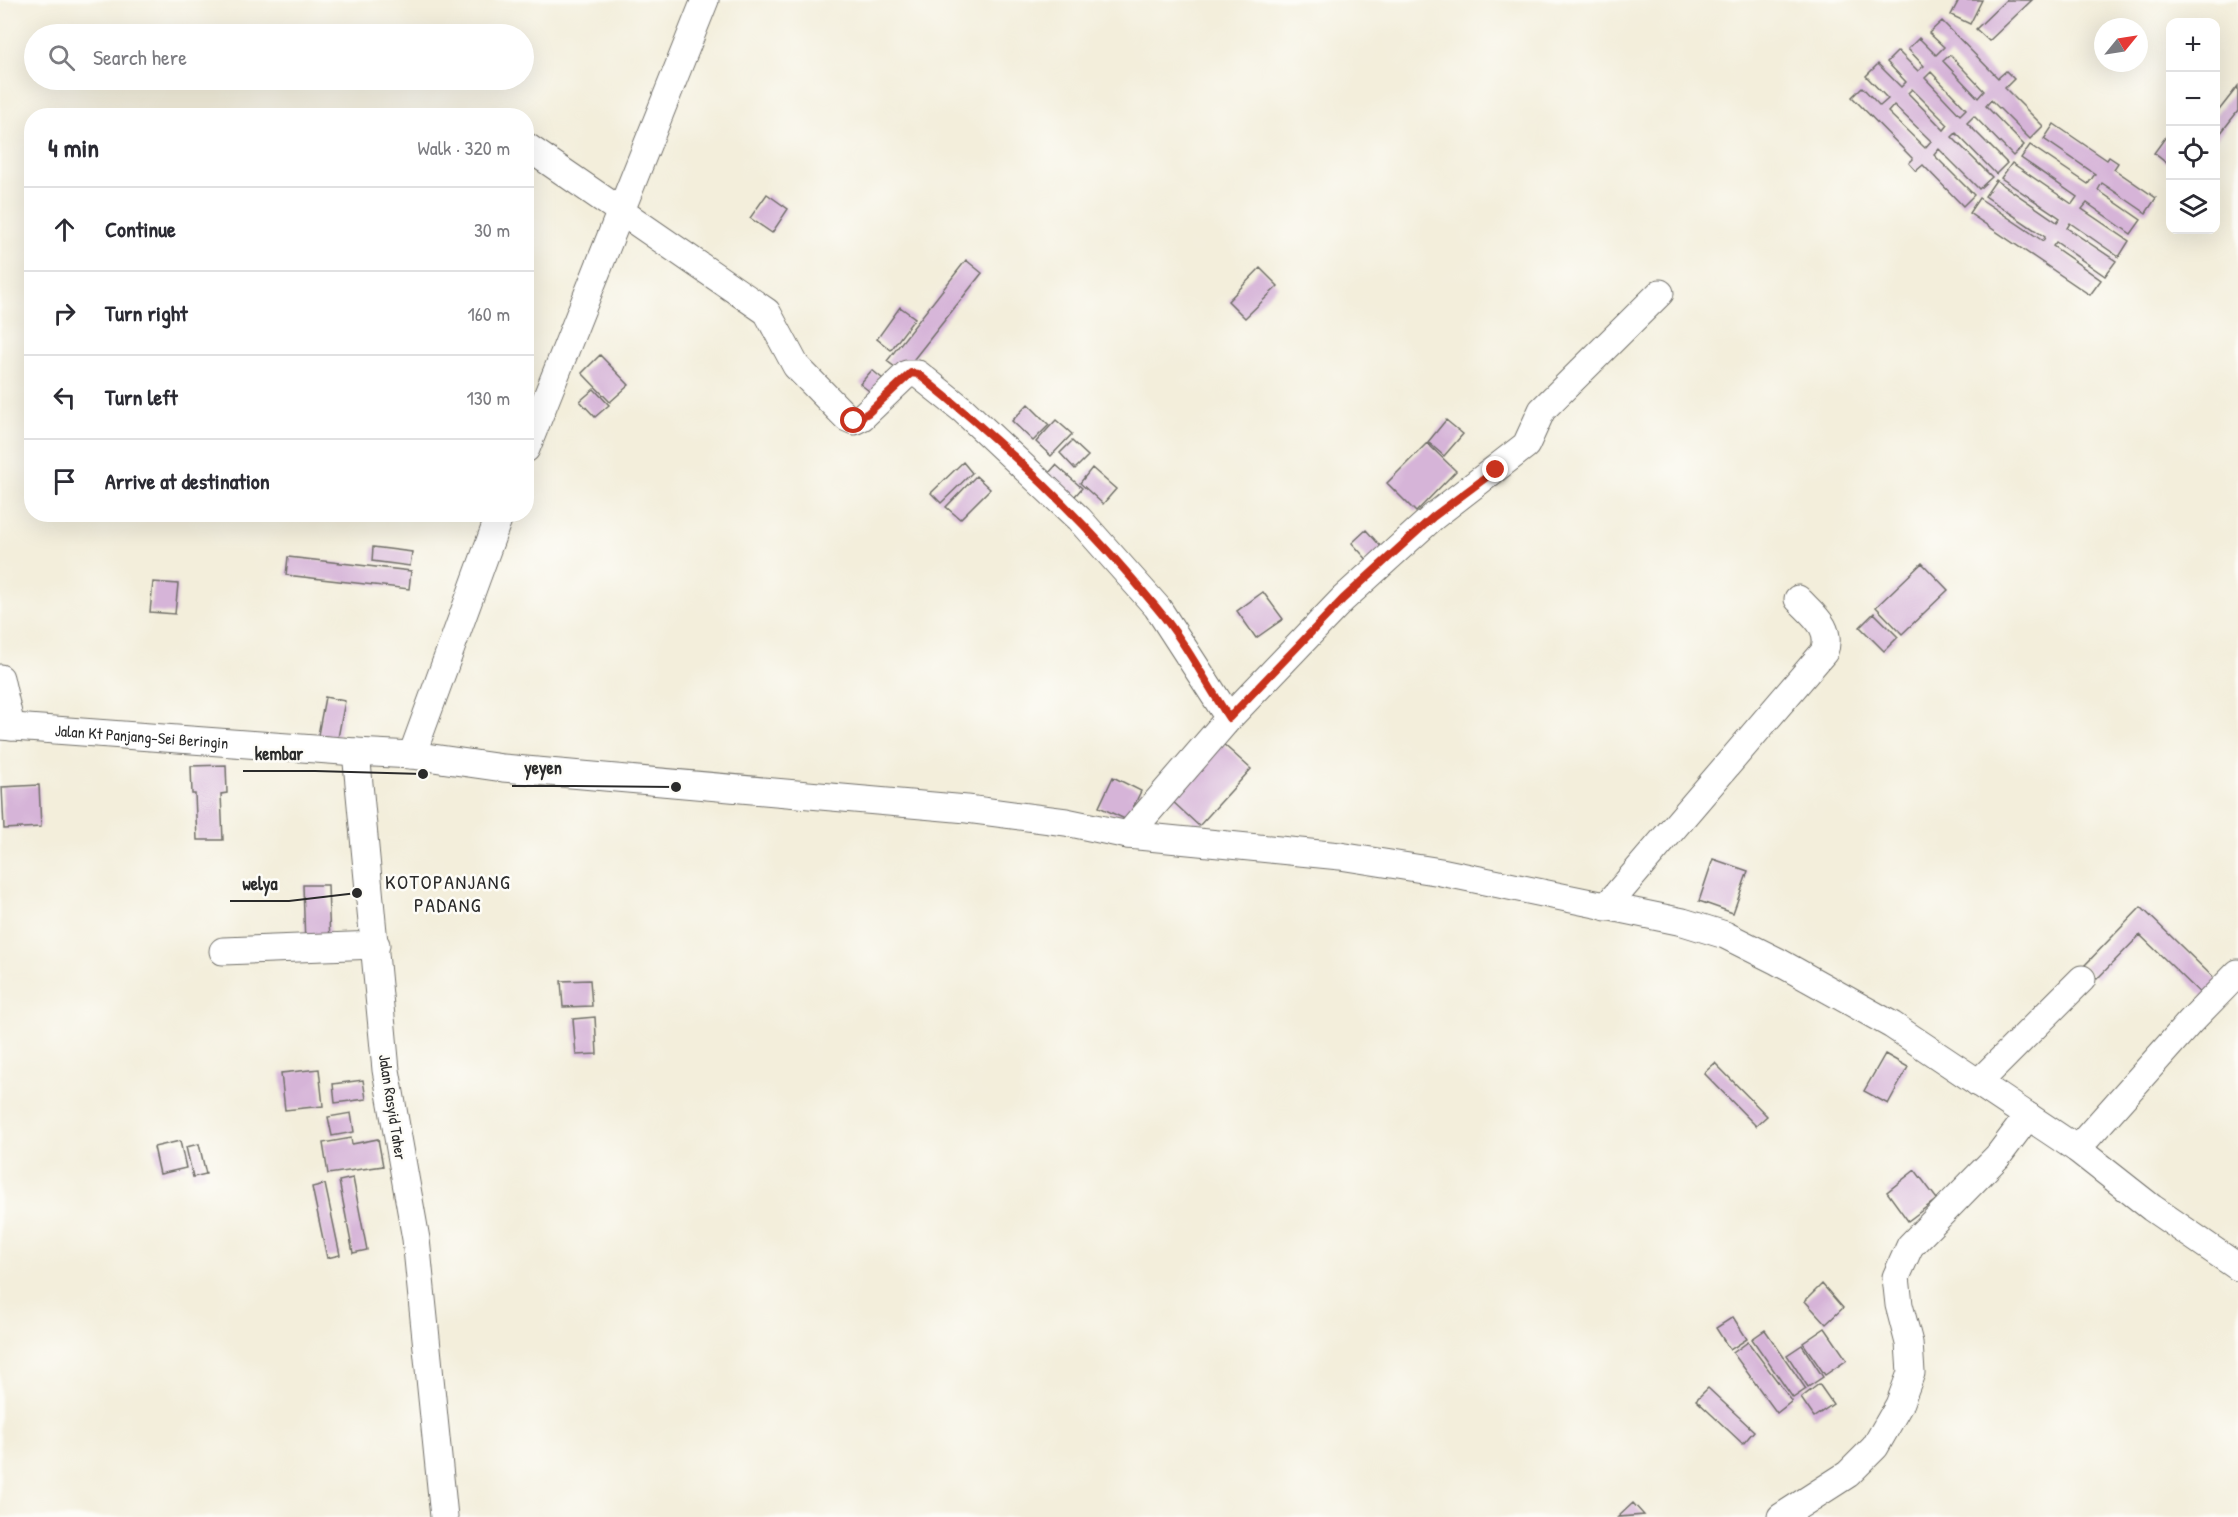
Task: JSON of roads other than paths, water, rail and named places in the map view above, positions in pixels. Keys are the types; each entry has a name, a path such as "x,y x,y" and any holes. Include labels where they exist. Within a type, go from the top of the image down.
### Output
{"street":[{"path":"534,429 705,0"},
{"path":"534,152 767,312 796,366 847,418 854,421 862,417 911,373 918,374 963,410 1079,519 1157,607 1229,718"},
{"path":"1128,835 1229,718 1360,584 1433,517 1526,445 1542,410 1660,293"},
{"path":"412,755 497,522"},
{"path":"1605,907 1824,652 1828,641 1827,632 1798,599"},
{"path":"0,678 5,727"},
{"name":"Jalan Kt Panjang-Sei Beringin","path":"5,727 356,752"},
{"path":"356,752 412,755 503,768 966,809 1066,822 1128,835 1340,856 1442,872 1683,922 1725,935 1778,961 1892,1025 2077,1149 2152,1208 2238,1267"},
{"name":"Jalan Rasyid Taher","path":"356,752 386,1070 416,1239 444,1517"},
{"path":"223,951 376,945"},
{"path":"2077,1149 2190,1022 2238,973"},
{"path":"1978,1083 2082,979"},
{"path":"1781,1517 1848,1474 1875,1447 1899,1405 1911,1373 1909,1343 1899,1305 1896,1277 1910,1246 1998,1156 2028,1116"}],"place":[{"name":"kembar","path":"423,774"},
{"name":"yeyen","path":"676,787"},
{"name":"welya","path":"357,893"}],"district":[{"name":"KOTOPANJANG PADANG","path":"448,894"}]}
